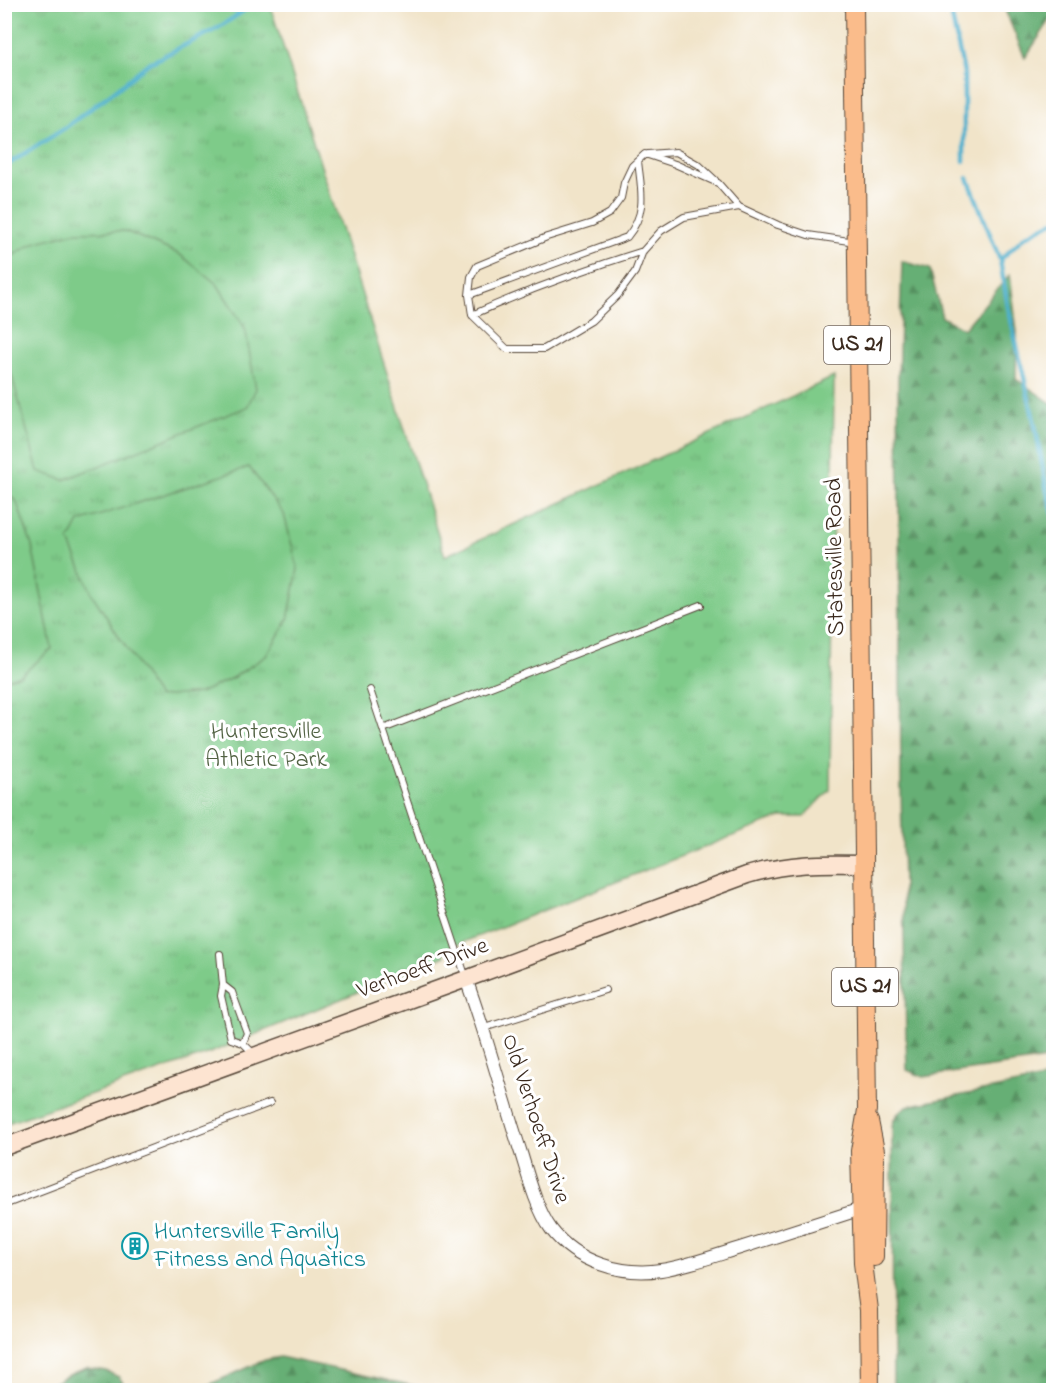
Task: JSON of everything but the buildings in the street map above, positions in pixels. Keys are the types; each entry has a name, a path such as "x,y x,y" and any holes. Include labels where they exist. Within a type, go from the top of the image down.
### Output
{"main road":[{"name":"Statesville Road","path":"854,4 867,1110 875,1151 874,1263 869,1310"},
{"name":"Statesville Road","path":"867,1110 860,1151 863,1263 869,1310 870,1390"}],"street":[{"name":"Verhoeff Drive","path":"4,1147 747,875 766,869 803,864 863,864"},
{"name":"Old Verhoeff Drive","path":"466,979 484,1028 518,1144 543,1215 550,1228 561,1240 584,1256 606,1266 624,1270 641,1272 663,1270 861,1209"}],"lane":[{"path":"739,207 684,217 660,231 643,251 635,272 618,295 591,321 544,349 507,349 472,315 469,296 471,277 477,266 547,237 591,224 610,213 621,198 624,183 632,166 645,154 676,152 699,165 739,207 778,225 808,235 856,242"},
{"path":"645,154 718,183"},
{"path":"469,296 627,237 634,229 643,201 638,160"},
{"path":"472,315 520,293 643,251"},
{"path":"383,729 702,605"},
{"path":"370,690 466,979"},
{"path":"220,954 223,985 221,996 231,1039 243,1043 255,1056"},
{"path":"223,985 232,992 247,1033 243,1043"},
{"path":"484,1028 605,990"},
{"path":"4,1205 270,1103"}],"green space":[{"name":"Huntersville Athletic Park","path":"4,5 270,5 445,556 834,377 830,790 804,817 781,817 443,950 445,956 210,1053 5,1124"},
{"path":"1003,5 1053,5 1053,16 1025,58"},
{"path":"125,231 179,254 217,284 245,328 256,389 247,407 64,480 38,471 5,351 5,260 34,243 75,232"},
{"path":"902,261 930,269 942,317 964,329 1010,274 1017,332 1016,379 1054,405 1053,1058 923,1077 907,1070 906,1039 901,789 898,382"},
{"path":"249,467 284,514 298,569 288,620 266,656 234,677 200,693 158,697 93,596 69,541 79,522"},
{"path":"5,494 16,500 32,546 52,649 21,675 5,680"},
{"path":"1053,1077 1053,1390 893,1390 892,1127 895,1118 907,1106"},
{"path":"280,1357 433,1390 197,1390 265,1360"},
{"path":"87,1368 106,1371 119,1377 128,1390 45,1390 64,1377"}],"waterway":[{"path":"4,167 66,127 150,62 218,28 254,4"},
{"path":"949,4 964,73 964,161"},
{"path":"968,178 1000,260 1008,307 1054,515"},
{"path":"1000,260 1024,237 1054,221"}],"place":[{"name":"Huntersville Family Fitness and Aquatics","path":"135,1246"}]}
